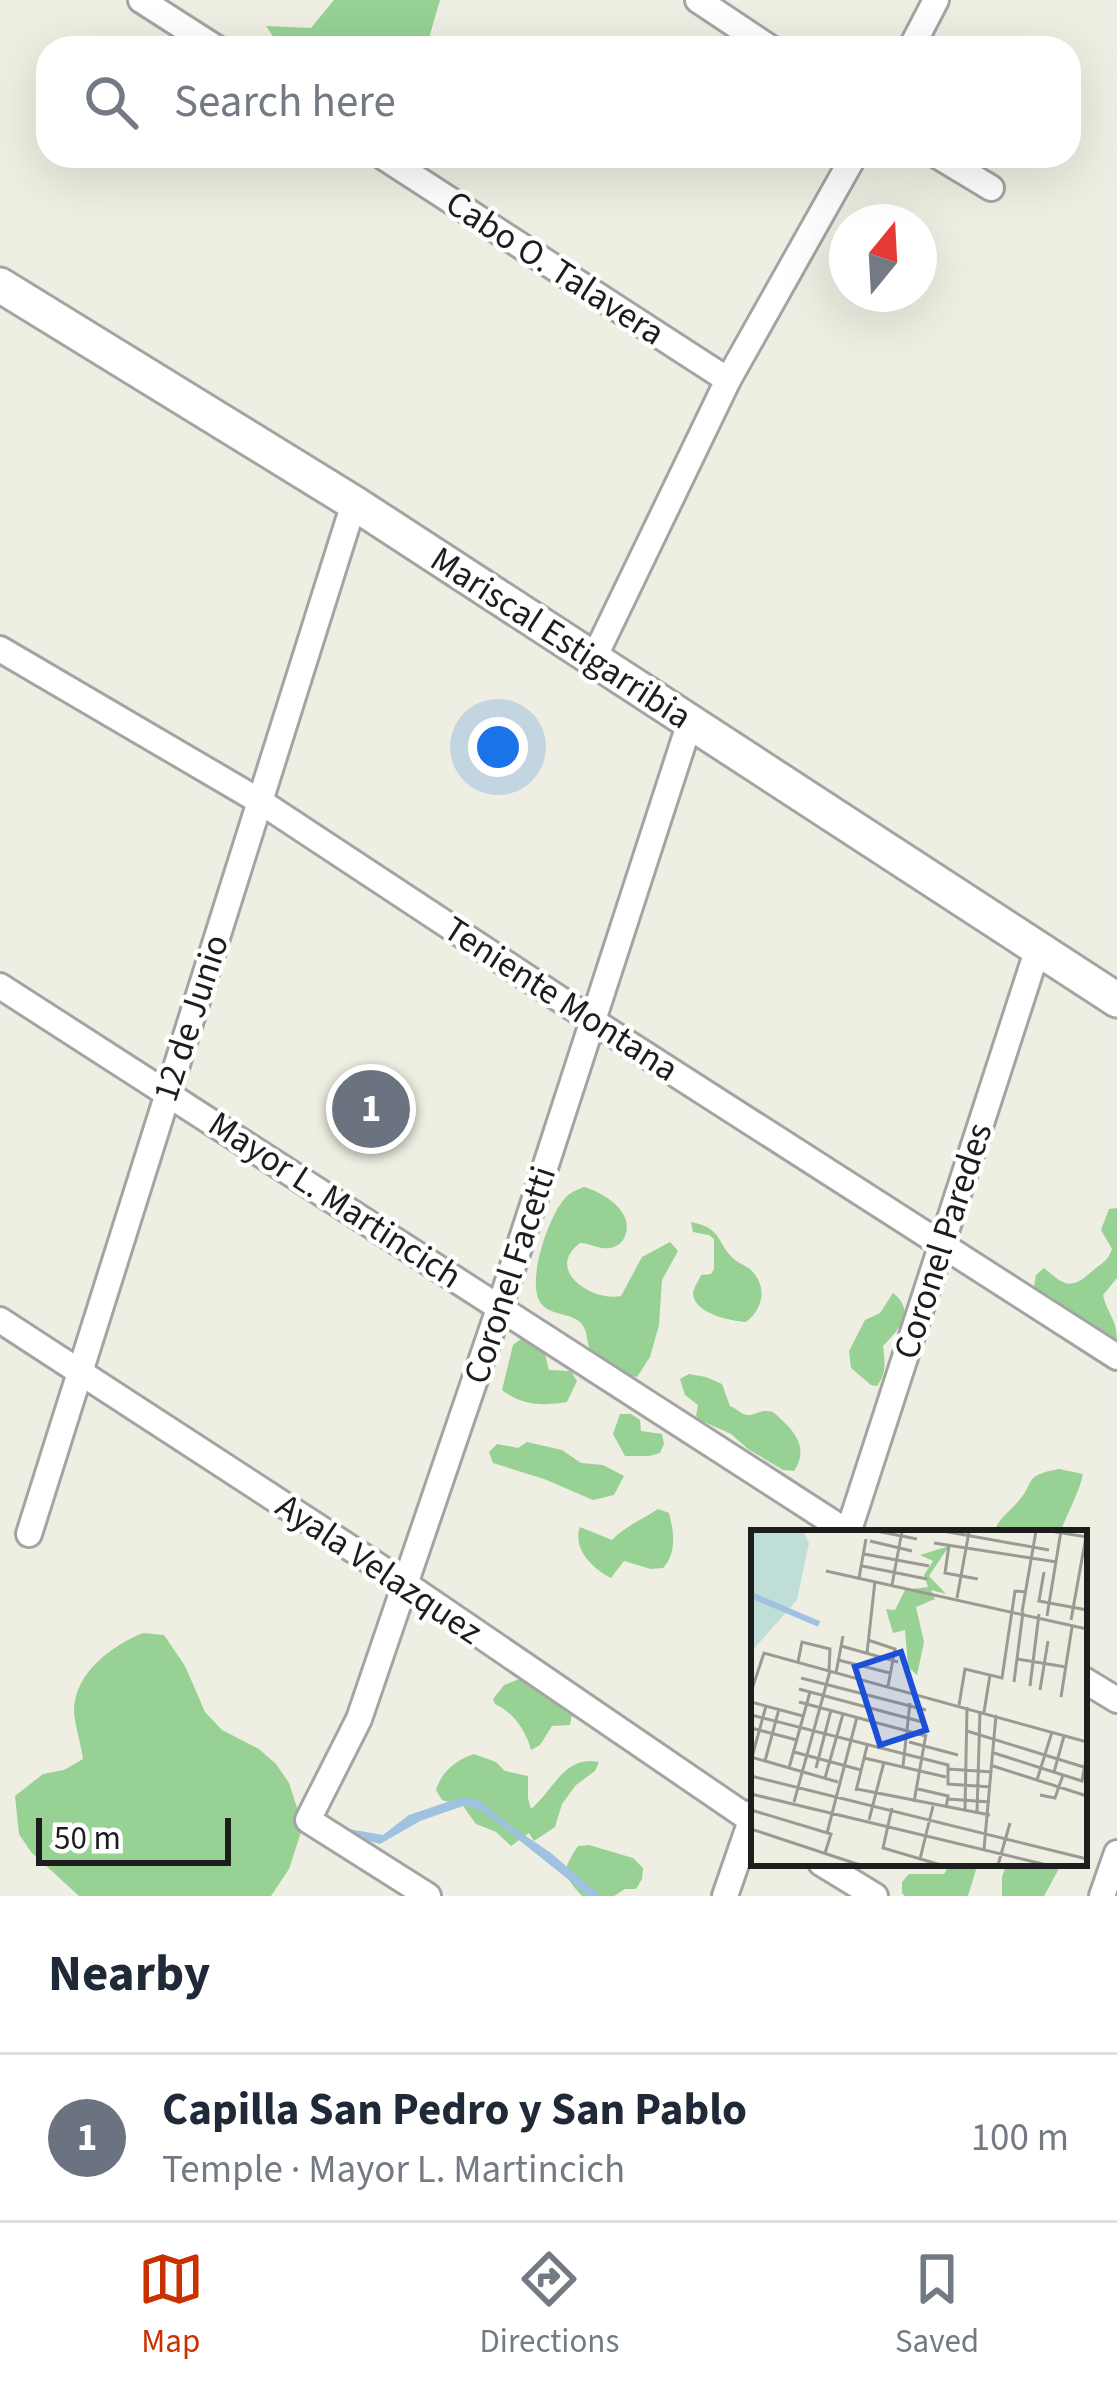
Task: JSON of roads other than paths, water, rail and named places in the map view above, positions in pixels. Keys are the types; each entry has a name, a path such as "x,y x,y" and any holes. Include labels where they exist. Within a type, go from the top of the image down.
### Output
{"street":[{"path":"141,0 197,36"},
{"path":"698,0 752,36"},
{"path":"917,36 936,0"},
{"name":"Cabo O. Talavera","path":"401,168 728,380"},
{"path":"592,660 728,380 847,168"},
{"path":"958,168 991,188"},
{"name":"Mariscal Estigarribia","path":"0,285 354,503 1117,1000"},
{"name":"12 de Junio","path":"29,1534 354,503"},
{"name":"Teniente Montana","path":"0,649 260,802 1117,1357"},
{"name":"Coronel Facetti","path":"428,1896 308,1820 359,1719 500,1306 690,722"},
{"name":"Coronel Paredes","path":"849,1530 1038,948"},
{"name":"Mayor L. Martincich","path":"0,986 843,1530"},
{"name":"Ayala Velazquez","path":"0,1320 751,1817"},
{"path":"1087,1682 1117,1700"},
{"path":"725,1896 751,1824"},
{"path":"1102,1896 1117,1853"},
{"path":"826,1866 875,1896"}],"water":[{"path":"462,1797 479,1800 601,1896 589,1896 484,1812 466,1805 420,1821 380,1844 348,1835 343,1828 383,1835 409,1815"}],"place":[{"name":"Capilla San Pedro y San Pablo","path":"371,1109"}]}
